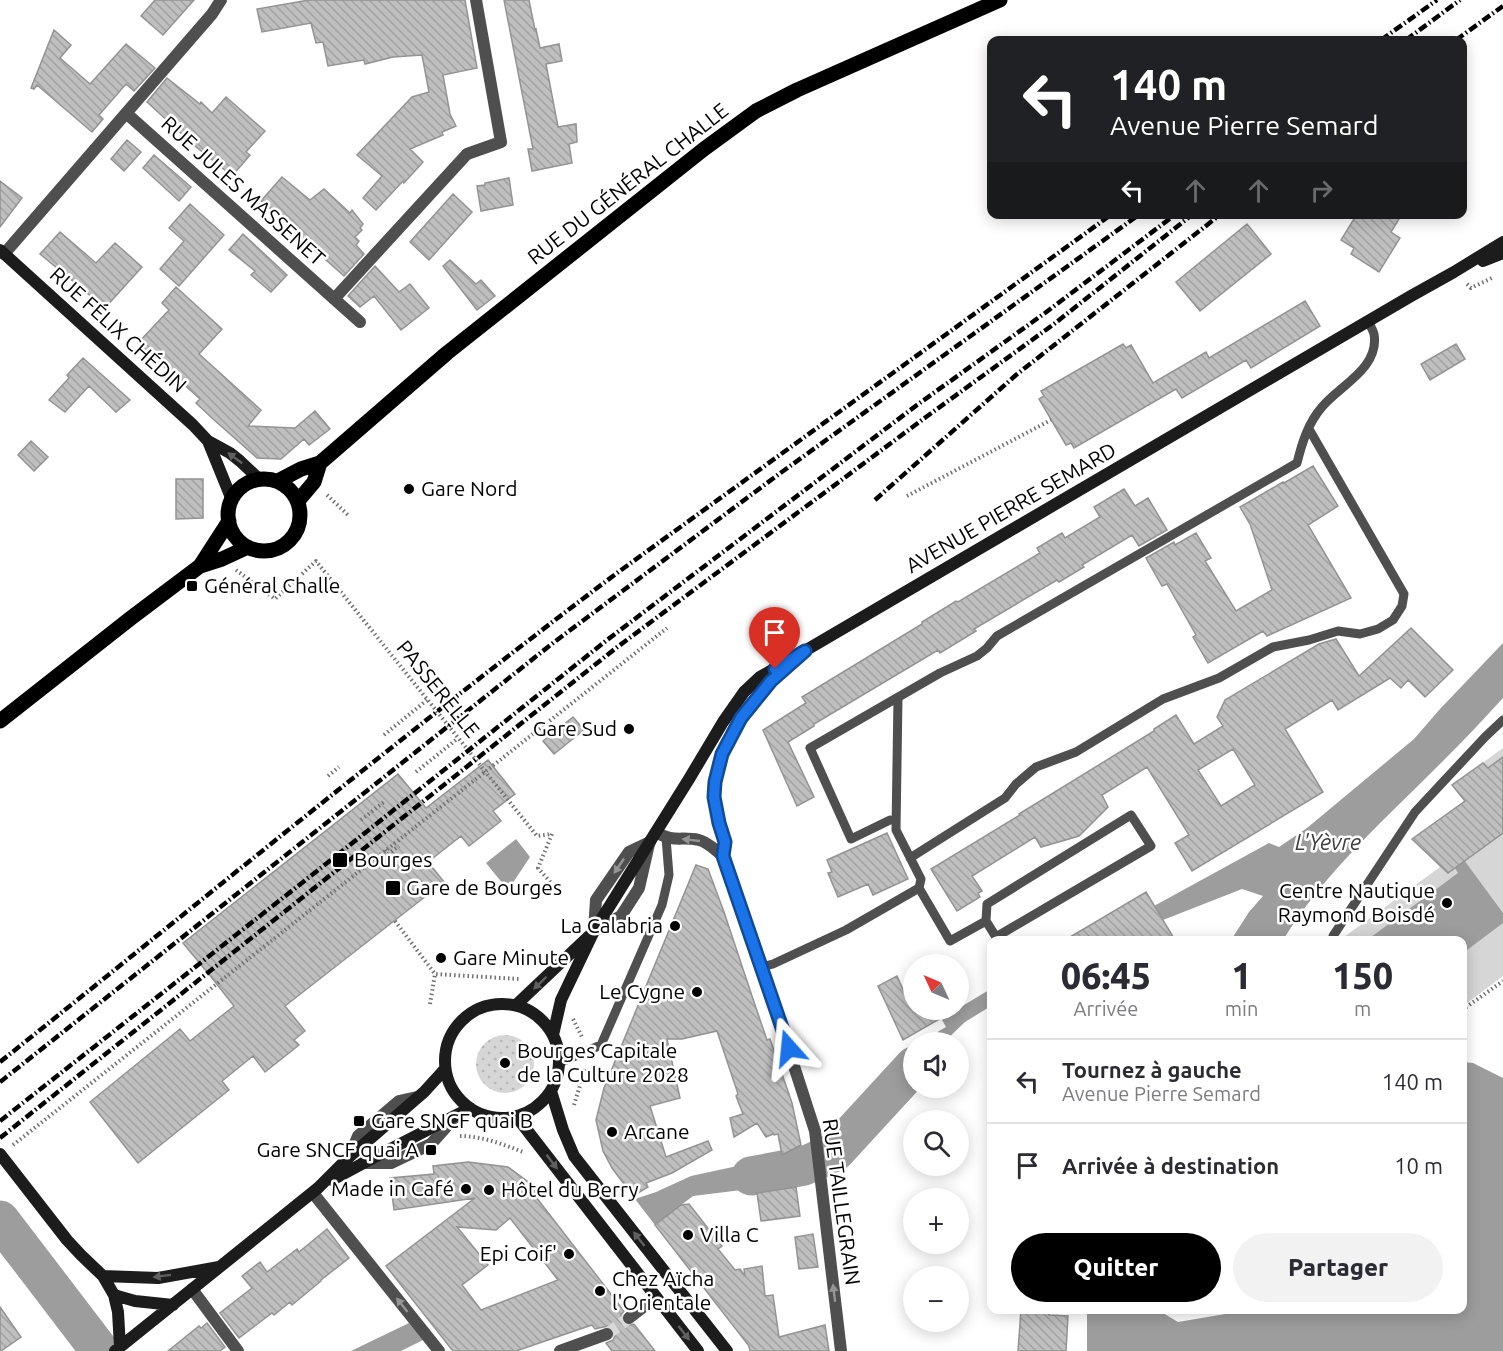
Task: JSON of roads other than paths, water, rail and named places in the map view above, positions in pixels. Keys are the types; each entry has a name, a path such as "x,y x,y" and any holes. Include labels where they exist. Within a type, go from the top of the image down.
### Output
{"main road":[{"name":"RUE DU GÉNÉRAL CHALLE","path":"278,481 301,469 320,463 447,353 704,149 756,111 797,90 1000,0"},
{"name":"AVENUE PIERRE SEMARD","path":"553,1035 561,1000 594,932 657,837 723,722 744,692 760,677 1503,242"},
{"name":"RUE FÉLIX CHÉDIN","path":"2,252 208,441 235,457 259,479"},
{"name":"AVENUE PIERRE SEMARD","path":"1454,272 1503,253"},
{"name":"RUE FÉLIX CHÉDIN","path":"208,441 232,500"},
{"name":"RUE DU GÉNÉRAL CHALLE","path":"298,501 314,482 320,463"},
{"path":"259,479 278,481 290,489 298,501 299,523 294,535 285,544 273,549 260,550 248,547 239,540 229,521 232,500 238,490 248,483 259,479"},
{"path":"200,566 229,521"},
{"path":"0,721 200,566 248,547"},
{"name":"AVENUE PIERRE SEMARD","path":"516,1005 594,932"},
{"path":"505,1004 516,1005 531,1011 544,1022 553,1035 560,1063 557,1077 543,1101 516,1116 498,1118 483,1115 470,1108 458,1097 445,1069 450,1038 458,1024 477,1010 491,1005 505,1004"},
{"path":"118,1349 316,1190 445,1069"},
{"path":"550,1091 562,1130 574,1156 727,1351"},
{"path":"316,1190 470,1108"},
{"path":"516,1116 698,1351"},
{"path":"0,1154 68,1240 103,1276 114,1295 119,1321 118,1349"},
{"path":"103,1276 158,1278 220,1267"},
{"path":"114,1295 173,1305"}],"street":[{"path":"2,252 212,14 221,0"},
{"path":"334,299 467,154 501,142 476,0"},
{"name":"RUE JULES MASSENET","path":"126,112 360,322"},
{"name":"RUE TAILLEGRAIN","path":"805,651 771,681 741,718 722,754 714,797 725,842 723,856 762,966 815,1131 841,1351"},
{"path":"657,837 700,840 723,856"},
{"path":"316,1190 439,1351"},
{"path":"192,1289 238,1351"},
{"path":"629,1318 656,1297"},
{"path":"560,1351 607,1334"}],"lane":[{"path":"890,820 851,839 810,748 940,673 977,656 997,636 1297,463 1305,435 1321,407 1362,371 1373,351 1374,334 1368,321"},
{"path":"910,858 1005,798 1016,784 1036,767 1076,752 1163,699 1219,678 1273,647 1338,632 1360,634 1378,629 1393,620 1402,606 1404,594 1309,429"},
{"path":"898,697 896,830 921,879 919,888 950,941 986,921"},
{"path":"1333,936 1415,812 1503,720"},
{"path":"995,936 986,921 987,904 1131,815 1151,846 998,936"},
{"path":"560,1063 601,1045 662,905 669,874 657,837"},
{"path":"762,966 773,964 846,930 919,888"}],"water":[{"name":"L'Yèvre","path":"1503,643 1503,698 1337,869 1286,936 1234,936 1263,896 1242,889 1163,920 1154,906 1269,843 1279,847 1307,828 1414,739"},
{"path":"516,839 530,857 508,890 486,863"},
{"path":"1461,856 1503,913 1503,923 1467,950 1467,936 1372,936 1458,873 1452,863"},
{"path":"987,991 987,1008 969,1020 969,1002"},
{"path":"942,1020 968,1020 954,1032 938,1032 946,1027"},
{"path":"1467,1062 1473,1063 1503,1078 1503,1351 1087,1351 1087,1314 1165,1314 1178,1322 1225,1314 1467,1314"},
{"path":"903,1065 903,1091 838,1170 832,1132"},
{"path":"801,1144 807,1182 693,1196 655,1225 635,1199 691,1176 779,1157"},
{"path":"409,1323 423,1340 401,1351 351,1351"}],"waterway":[{"path":"751,1176 804,1166 835,1152 903,1078"},
{"path":"0,1220 100,1351"}],"tunnel":[{"path":"607,1334 629,1318"}],"railway":[{"path":"1387,36 1437,0"},
{"path":"1411,36 1460,0"},
{"path":"1462,36 1503,6"},
{"path":"0,1062 384,754 617,573 1105,219"},
{"path":"0,1082 553,643 779,474 1133,219"},
{"path":"0,1121 607,640 917,405 1045,313 1169,219"},
{"path":"0,1138 616,648 1054,324 1187,219"},
{"path":"875,500 1016,375 1215,219"}],"place":[{"name":"Gare Nord","path":"409,489"},
{"name":"Général Challe","path":"192,586"},
{"name":"Gare Sud","path":"629,729"},
{"name":"Bourges","path":"340,860"},
{"name":"Gare de Bourges","path":"393,888"},
{"name":"Centre Nautique Raymond Boisdé","path":"1447,903"},
{"name":"La Calabria","path":"675,926"},
{"name":"Gare Minute","path":"441,958"},
{"name":"Le Cygne","path":"697,992"},
{"name":"Bourges Capitale de la Culture 2028","path":"505,1063"},
{"name":"Gare SNCF quai B","path":"359,1121"},
{"name":"Arcane","path":"612,1132"},
{"name":"Gare SNCF quai A","path":"431,1150"},
{"name":"Made in Café","path":"466,1189"},
{"name":"Hôtel du Berry","path":"489,1190"},
{"name":"Villa C","path":"688,1235"},
{"name":"Epi Coif'","path":"569,1254"},
{"name":"Chez Aïcha l'Orientale","path":"600,1291"}]}
